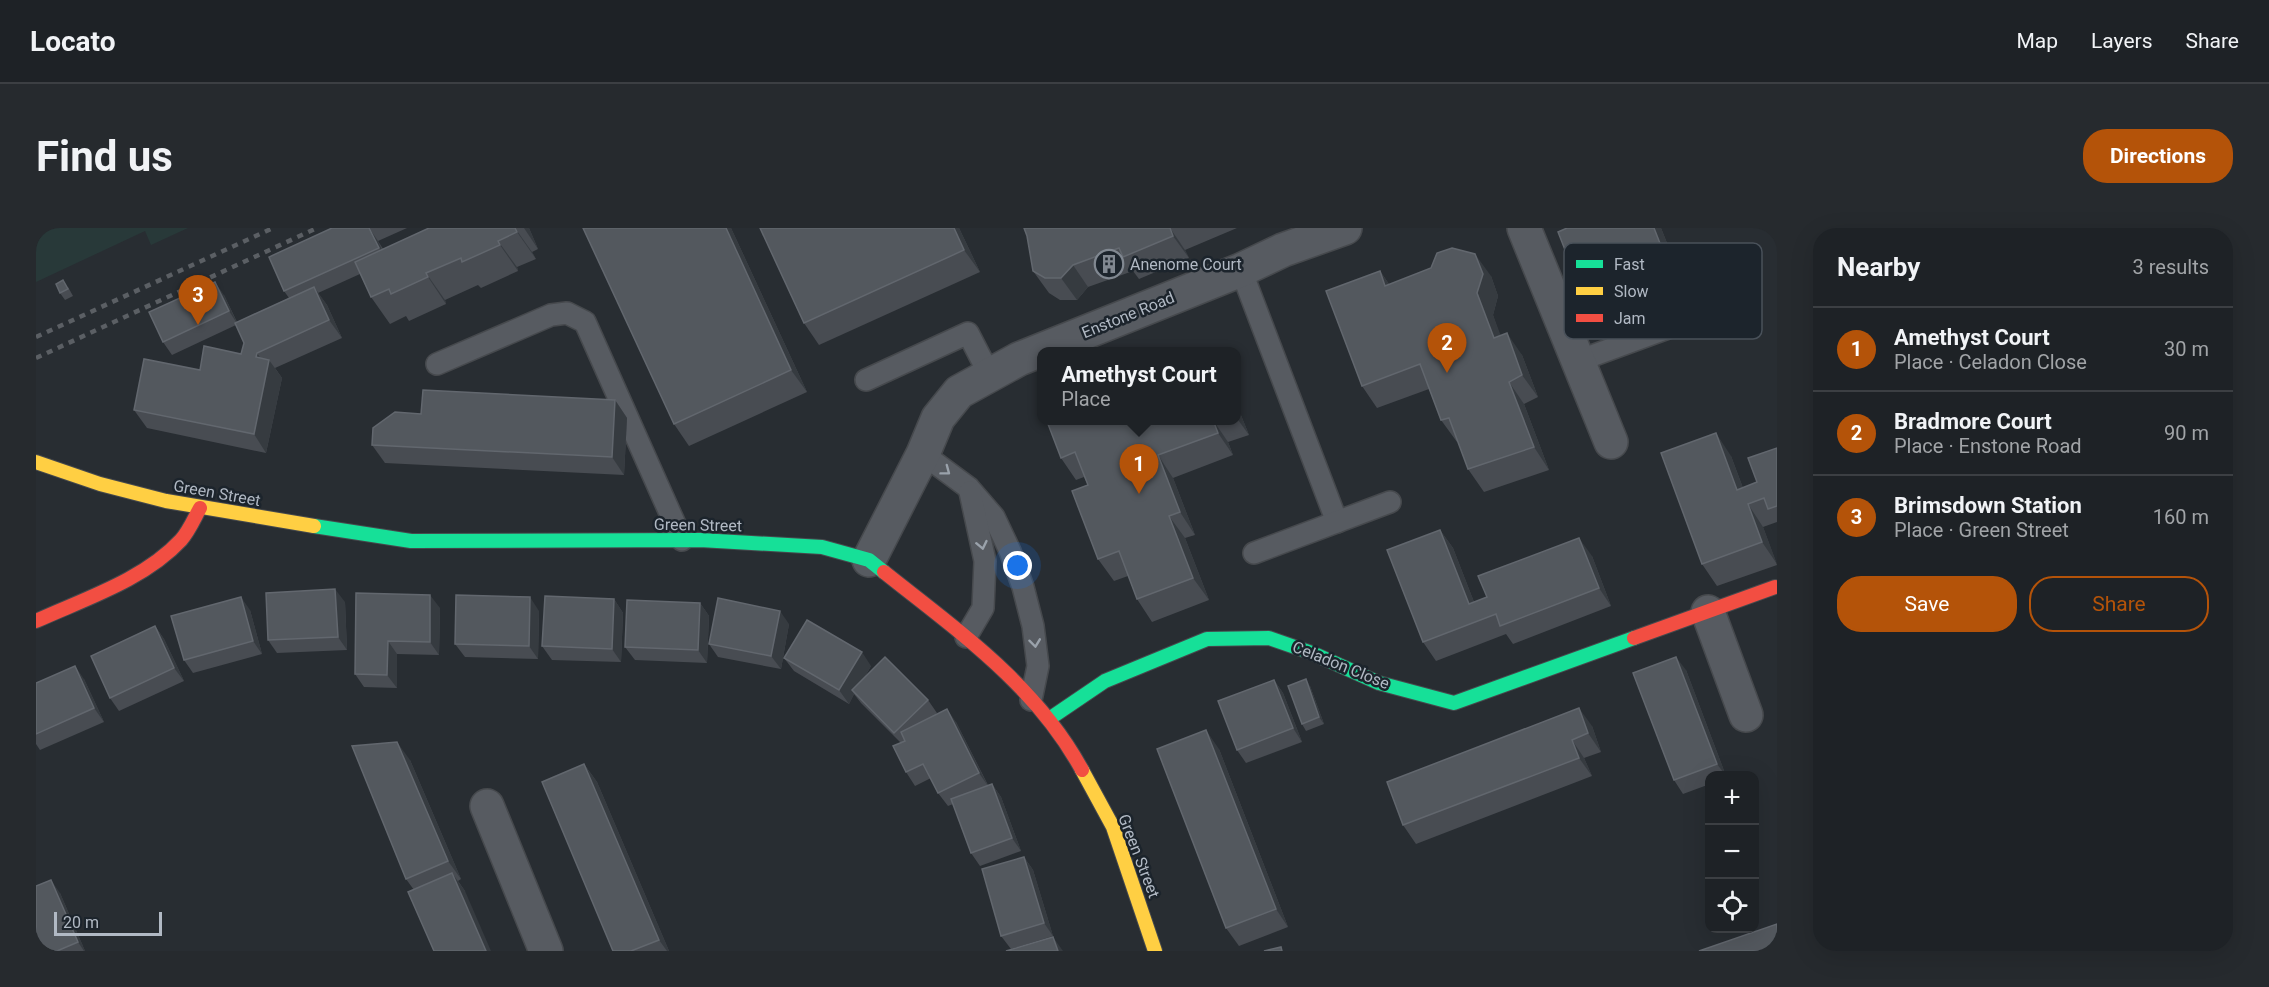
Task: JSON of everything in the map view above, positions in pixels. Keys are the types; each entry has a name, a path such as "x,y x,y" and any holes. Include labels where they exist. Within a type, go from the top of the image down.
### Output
{"street":[{"name":"Enstone Road","path":"1049,347 1241,270 1283,250 1345,228"},
{"path":"1524,228 1564,327"},
{"path":"1569,339 1611,442"},
{"name":"Enstone Road","path":"869,560 923,454 938,418 959,392 1019,359 1037,352"},
{"name":"Green Street","path":"36,462 100,484 200,508 411,541 682,540 822,547 869,560 999,663 1049,719 1074,755 1113,827 1155,951"},
{"path":"36,621 134,574 164,555 182,538 200,508"},
{"name":"Celadon Close","path":"1049,719 1105,681 1207,639 1269,638 1312,653 1379,683 1454,704 1775,587"},
{"path":"1707,612 1746,715"},
{"path":"487,806 546,951"}],"lane":[{"path":"1241,270 1337,522"},
{"path":"437,364 551,315 567,313 585,322 682,540"},
{"path":"866,380 968,333 989,375"},
{"path":"1578,361 1638,339"},
{"path":"923,454 969,488 994,517 1010,551 1023,587 1038,666 1031,700"},
{"path":"966,636 983,608 985,561 969,488"},
{"path":"1254,553 1390,502"}],"shaded area":[{"path":"44,228 188,228 151,245 145,231 36,282 36,232"}],"building":[{"path":"332,228 369,228 379,248 284,291 269,257"},
{"path":"429,228 515,228 517,232 498,241 500,245 462,262 461,258 426,273 428,277 391,294 389,289 371,297 355,262"},
{"path":"583,228 726,228 791,370 674,424"},
{"path":"760,228 954,228 964,250 804,323"},
{"path":"1024,228 1170,228 1173,236 1123,257 1119,248 1073,265 1061,278 1045,278 1033,271"},
{"path":"1567,228 1654,228 1660,243 1564,243 1564,247 1558,232"},
{"path":"1452,248 1475,254 1483,274 1477,293 1494,338 1507,333 1522,375 1509,382 1534,447 1468,469 1449,418 1441,420 1420,364 1362,386 1326,291 1380,271 1385,286 1431,268 1437,253"},
{"path":"63,280 68,289 60,293 56,284"},
{"path":"215,282 229,311 163,342 149,312"},
{"path":"314,287 329,320 257,353 256,357 269,360 254,434 134,410 144,359 200,370 204,346 241,354 244,343 235,323"},
{"path":"423,390 615,400 612,457 372,445 373,428 395,412 421,414"},
{"path":"1048,425 1215,425 1218,433 1158,455 1180,512 1169,516 1193,578 1137,599 1119,551 1098,559 1072,491 1088,485 1075,452 1061,458"},
{"path":"1716,433 1737,490 1757,482 1748,458 1777,448 1777,506 1768,509 1764,498 1748,504 1762,542 1702,564 1661,453"},
{"path":"1440,530 1469,604 1487,597 1478,576 1579,538 1599,588 1500,626 1496,614 1423,642 1387,550"},
{"path":"335,589 338,637 268,640 266,593"},
{"path":"356,593 430,595 430,642 388,641 387,675 355,674"},
{"path":"456,595 530,597 529,646 455,644"},
{"path":"545,596 614,599 612,649 542,646"},
{"path":"241,597 253,641 184,660 171,616"},
{"path":"718,598 780,611 771,656 709,644"},
{"path":"627,600 700,603 698,650 625,647"},
{"path":"807,620 862,652 839,690 784,658"},
{"path":"155,626 174,668 110,698 91,656"},
{"path":"885,657 928,700 894,733 852,690"},
{"path":"1676,657 1717,764 1674,780 1633,673"},
{"path":"75,666 94,708 36,734 36,683"},
{"path":"1306,679 1319,717 1302,724 1288,686"},
{"path":"1274,680 1293,728 1237,750 1218,701"},
{"path":"1579,708 1588,733 1572,740 1579,758 1403,825 1387,782"},
{"path":"947,709 979,773 938,793 923,764 906,772 893,746 905,741 901,732"},
{"path":"1206,730 1276,909 1226,928 1157,749"},
{"path":"397,742 448,861 406,879 352,746"},
{"path":"584,764 659,940 631,951 613,951 542,782"},
{"path":"992,784 1012,838 971,853 951,799"},
{"path":"1024,857 1044,923 1001,936 982,869"},
{"path":"452,873 486,951 434,951 408,892"},
{"path":"51,880 78,942 57,951 36,951 36,886"},
{"path":"1777,924 1777,951 1699,951 1751,933 1759,933 1759,930"},
{"path":"1053,937 1058,951 1006,951"},
{"path":"1281,947 1282,951 1264,951"}],"railway":[{"path":"36,337 273,228"},
{"path":"36,358 317,228"}],"traffic: fast":[{"path":"314,526 411,541 700,540 822,547 869,560 884,572"},
{"path":"1049,719 1105,681 1207,639 1269,638 1312,653 1379,683 1454,703 1634,638"}],"traffic: slow":[{"path":"36,462 100,484 166,501 314,526"},
{"path":"1082,770 1113,827 1155,951"}],"traffic: jam":[{"path":"36,621 113,587 149,566 181,540 200,508"},
{"path":"884,572 994,661 1042,712 1082,770"},
{"path":"1634,638 1775,587"}],"place":[{"name":"Anenome Court","path":"1109,264"},
{"name":"Brimsdown Station","path":"198,325"},
{"name":"Bradmore Court","path":"1447,373"},
{"name":"Amethyst Court","path":"1139,494"}]}
